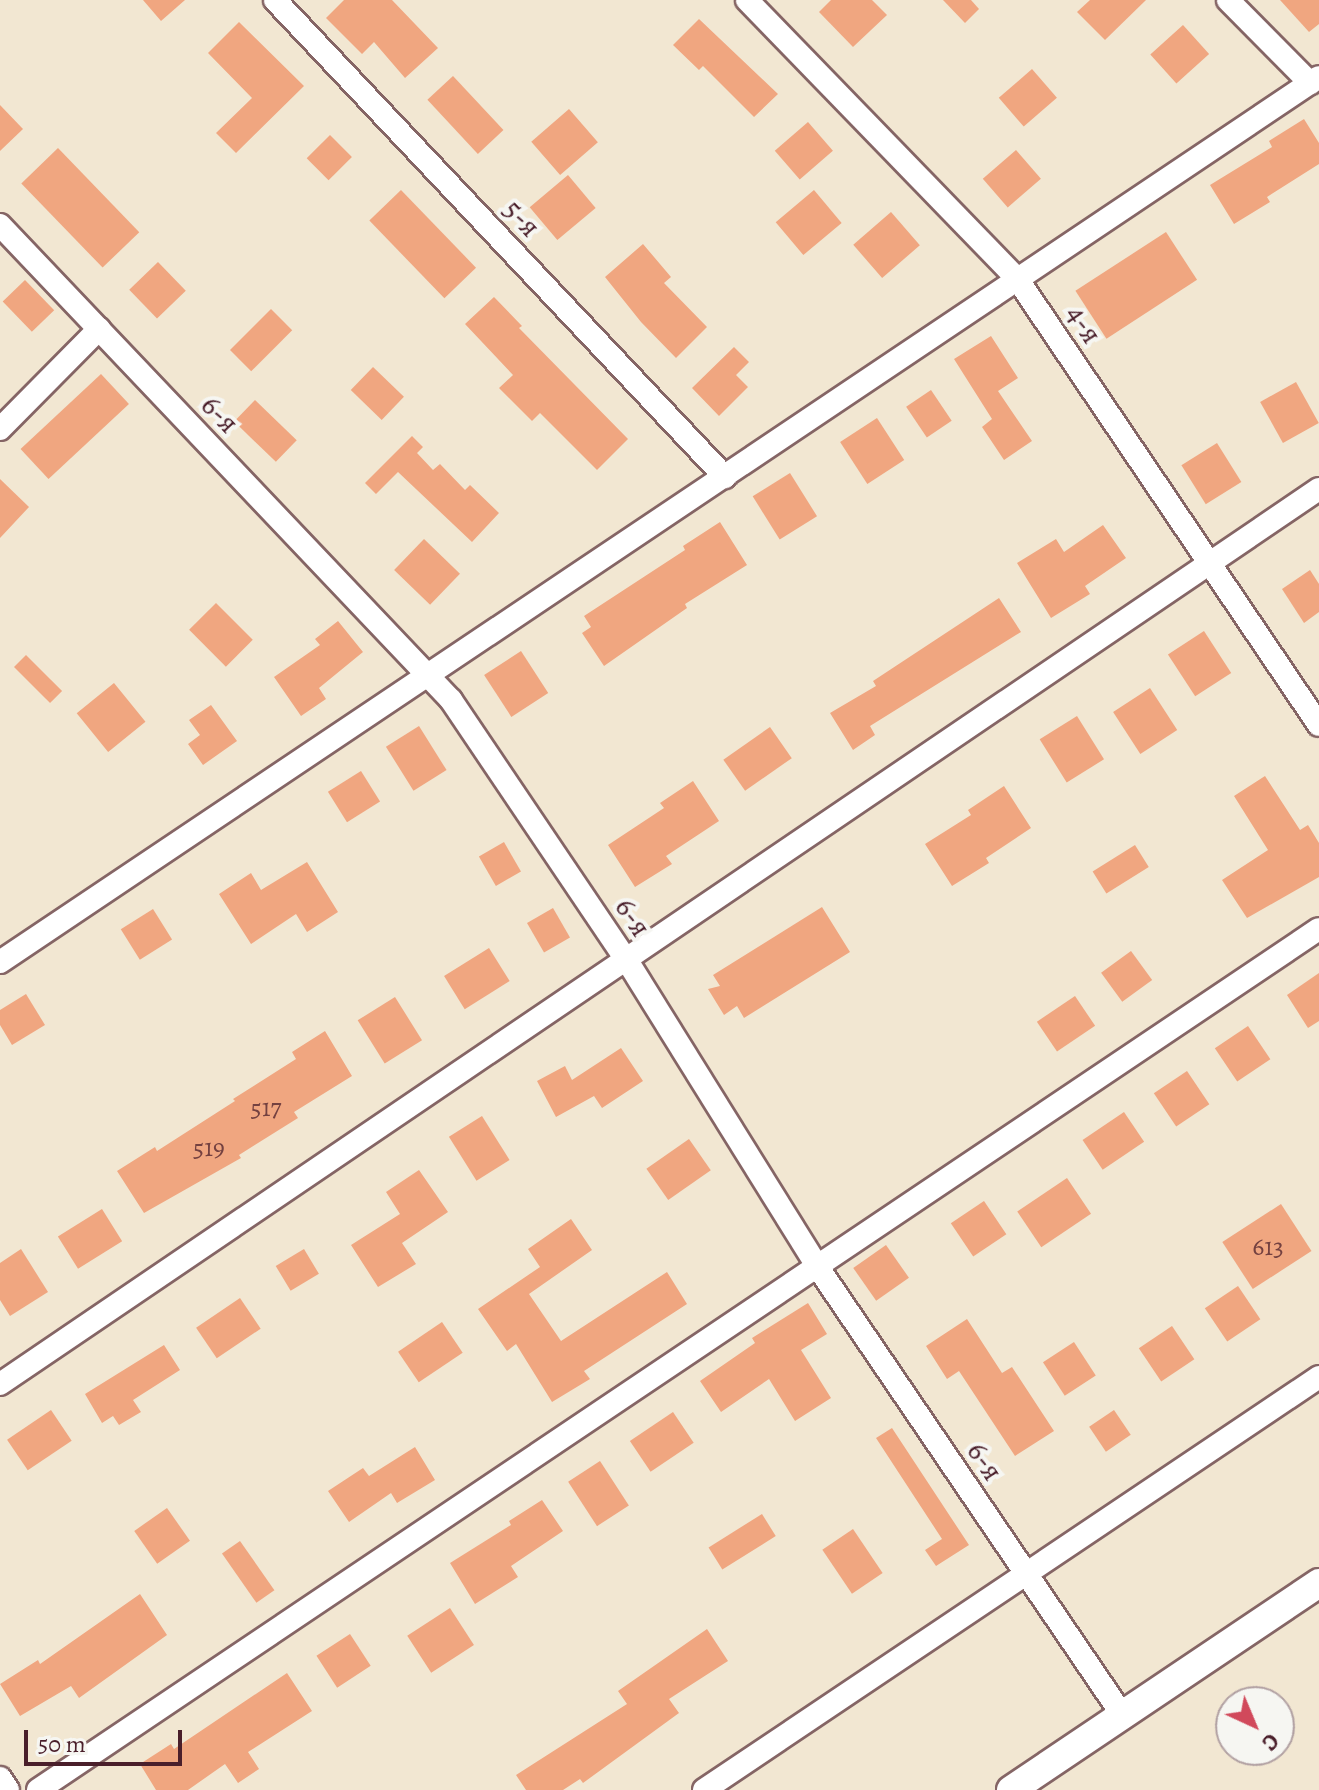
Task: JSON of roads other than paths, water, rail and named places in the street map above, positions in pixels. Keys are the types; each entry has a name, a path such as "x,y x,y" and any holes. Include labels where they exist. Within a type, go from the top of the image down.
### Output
{"main road":[{"path":"1011,1790 1319,1583"}],"street":[{"name":"5-я","path":"275,0 725,477"},
{"name":"4-я","path":"747,0 1018,280 1319,725"},
{"path":"0,962 1314,80 1228,0"},
{"name":"6-я","path":"0,225 451,700 626,959 817,1266 1123,1716"},
{"path":"0,429 99,329"},
{"path":"0,1384 1319,489"},
{"path":"38,1790 1319,929"},
{"path":"704,1790 1319,1377"},
{"path":"0,1778 8,1790"}]}
